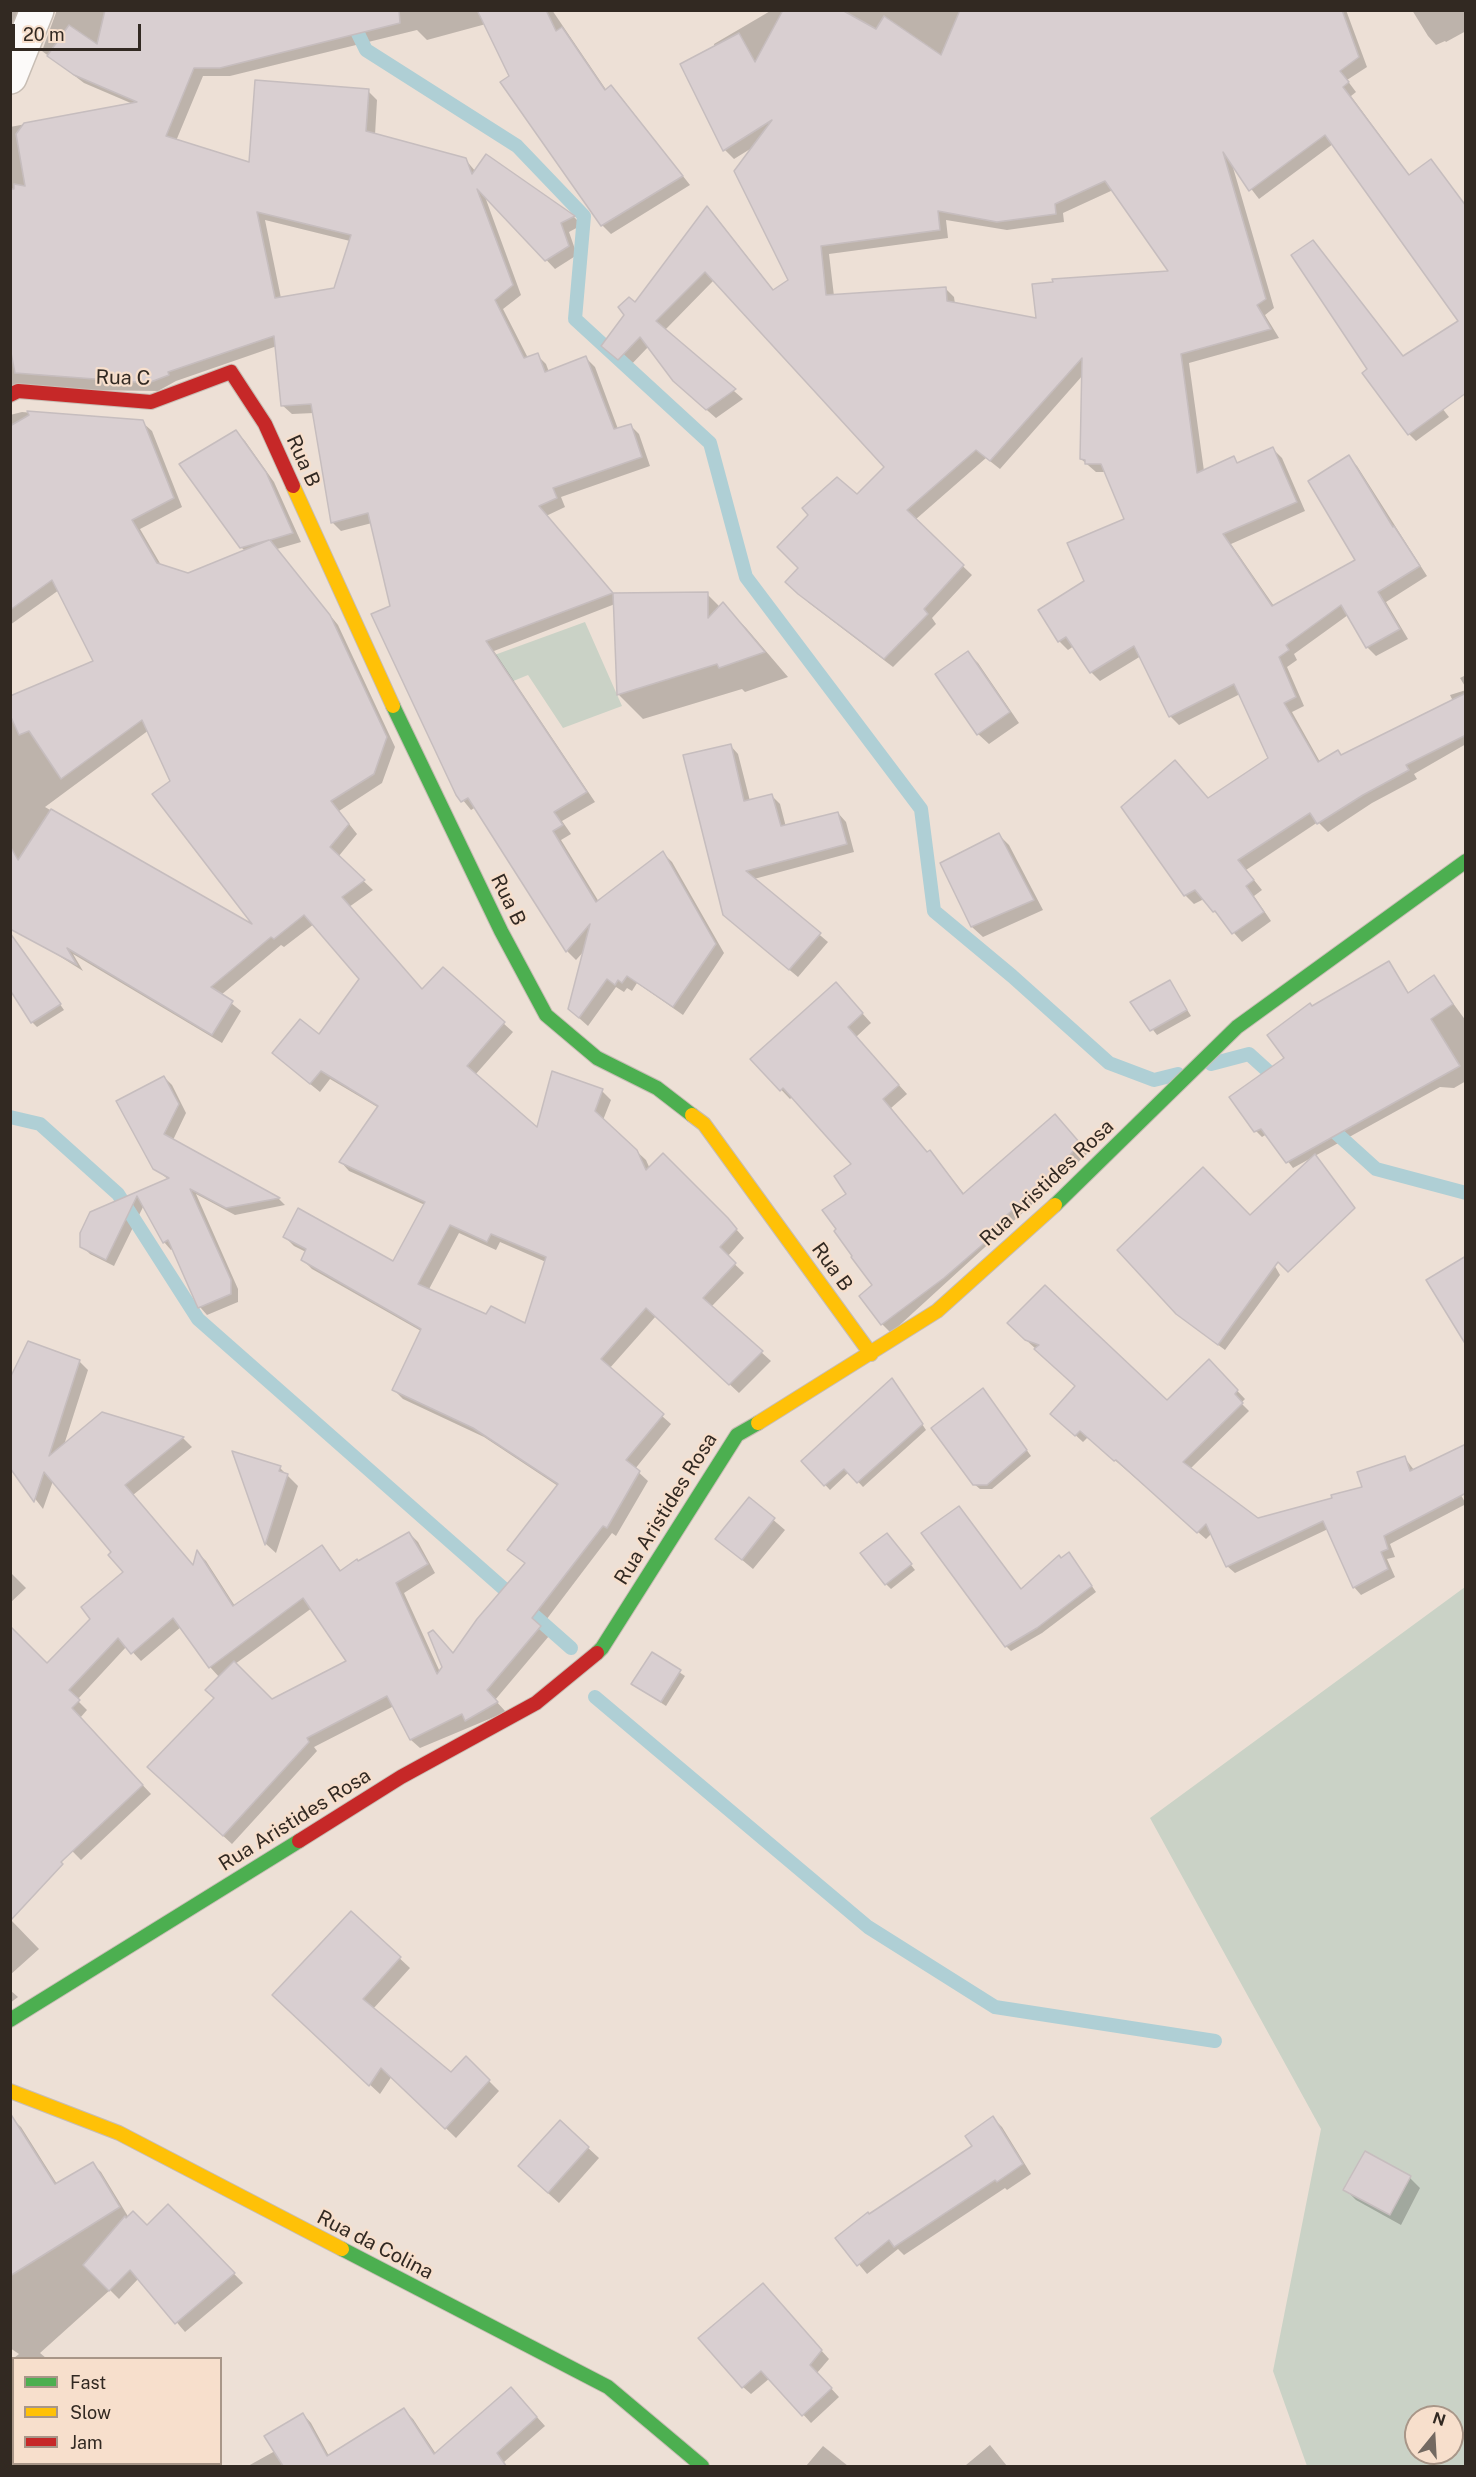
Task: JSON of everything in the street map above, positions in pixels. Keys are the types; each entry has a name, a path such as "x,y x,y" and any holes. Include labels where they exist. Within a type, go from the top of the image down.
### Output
{"street":[{"path":"10,77 37,10"},
{"name":"Rua C","path":"10,395 18,392 150,402 231,372"},
{"name":"Rua B","path":"231,372 265,424 411,744 501,931 546,1015 597,1058 657,1088 704,1124 871,1354"},
{"name":"Rua Aristides Rosa","path":"10,2020 401,1777 536,1703 602,1648 737,1435 937,1311 1040,1219 1237,1027 1466,861"},
{"name":"Rua da Colina","path":"10,2091 119,2133 608,2387 702,2466"}],"shaded area":[{"path":"585,622 622,706 563,728 528,675 501,686 489,657"},
{"path":"1465,1587 1465,2466 1307,2466 1273,2371 1321,2129 1150,1818"}],"building":[{"path":"105,10 399,10 400,23 220,68 194,68 166,136 249,162 255,80 369,89 366,131 466,158 472,174 486,154 575,216 561,223 569,246 545,261 477,189 513,285 495,300 524,358 538,353 545,372 586,356 614,429 631,424 642,457 553,488 557,498 539,506 613,593 486,641 587,792 554,812 563,825 553,831 596,902 663,851 716,944 673,1007 627,976 622,983 618,980 615,985 607,979 579,1018 568,1009 590,924 566,952 468,798 461,802 456,795 371,614 390,606 368,513 331,523 311,404 281,406 274,336 168,372 169,375 148,383 15,373 10,348 10,189 14,189 14,184 25,186 16,134 24,123 137,102 74,75 47,56 69,25 97,44","holes":["257,212 351,235 334,288 275,298"]},
{"path":"477,10 546,10 556,31 562,27 605,90 611,85 683,176 601,226 500,82 509,76"},
{"path":"783,10 842,10 876,29 884,16 941,55 960,10 1342,10 1359,57 1340,71 1349,82 1343,87 1409,175 1431,159 1466,206 1466,393 1408,435 1362,373 1367,369 1291,255 1313,240 1403,356 1458,321 1325,135 1249,191 1223,152 1266,299 1257,305 1271,329 1181,354 1197,473 1234,456 1237,463 1273,447 1297,502 1223,534 1272,606 1355,560 1308,481 1349,455 1420,566 1378,592 1400,629 1366,648 1341,605 1286,645 1289,650 1279,657 1296,697 1284,703 1318,762 1338,750 1341,755 1466,693 1466,735 1406,765 1409,770 1317,824 1310,813 1238,860 1254,880 1246,886 1264,912 1232,934 1195,890 1184,896 1121,807 1175,760 1208,798 1268,758 1234,684 1169,717 1134,646 1090,673 1066,637 1058,642 1038,610 1084,581 1067,543 1124,519 1101,464 1085,464 1085,460 1080,459 1082,358 990,461 976,450 907,510 964,565 924,609 928,614 884,659 785,582 798,568 777,547 808,515 802,508 837,477 857,494 884,467 705,272 656,321 736,389 706,410 673,381 640,337 618,360 601,346 624,315 618,307 629,297 635,302 707,206 773,290 788,280 734,171 772,120 723,151 680,64 739,33 755,62","holes":["1105,181 1168,271 1052,279 1053,282 1032,284 1036,318 947,301 946,287 826,295 821,246 940,230 938,211 997,222 1056,214 1055,204"]},
{"path":"27,411 143,420 174,498 132,520 157,563 188,573 269,540 240,548 179,464 236,430 266,472 293,533 270,540 330,615 387,737 374,774 331,801 349,824 330,847 365,880 342,897 422,989 443,967 505,1022 467,1066 537,1127 552,1071 603,1089 595,1111 637,1150 646,1170 663,1153 728,1218 737,1229 720,1247 736,1263 703,1298 763,1351 729,1385 646,1308 601,1359 664,1414 626,1460 640,1471 607,1528 603,1526 532,1618 541,1626 487,1690 498,1702 465,1721 462,1714 410,1740 387,1696 307,1738 309,1742 223,1836 147,1767 214,1698 205,1690 234,1661 272,1699 346,1661 303,1598 209,1668 173,1618 131,1654 118,1638 69,1690 80,1700 72,1708 143,1785 61,1862 63,1864 10,1921 10,1626 47,1663 90,1619 81,1607 123,1572 108,1555 111,1552 44,1472 34,1502 10,1468 10,1378 28,1341 80,1360 49,1456 102,1412 184,1437 125,1485 193,1565 197,1550 233,1606 322,1545 340,1571 357,1559 358,1561 409,1532 428,1564 396,1583 437,1674 442,1667 428,1633 433,1630 453,1653 477,1619 525,1563 507,1550 558,1484 473,1428 392,1390 421,1329 301,1260 306,1249 283,1237 298,1208 393,1261 425,1202 339,1162 378,1106 321,1071 310,1084 272,1053 300,1019 319,1034 359,979 304,915 274,939 271,937 211,987 233,1001 212,1035 67,948 77,965 10,929 10,846 18,860 51,809 252,924 152,794 170,781 142,720 61,779 29,731 19,735 10,715 10,696 93,661 52,580 10,610 10,426 29,415","holes":["450,1225 487,1242 491,1234 546,1257 525,1323 491,1306 486,1314 418,1284"]},
{"path":"708,592 708,618 723,602 765,652 719,668 717,664 617,695 613,593"},
{"path":"968,651 1010,712 977,735 935,674"},
{"path":"731,744 744,801 772,794 781,826 838,812 847,844 746,871 821,933 789,970 723,915 683,755"},
{"path":"999,833 1034,900 971,927 940,863"},
{"path":"10,933 61,1004 31,1023 10,990"},
{"path":"1389,961 1408,993 1434,975 1453,1004 1431,1019 1460,1066 1286,1163 1261,1129 1254,1132 1229,1097 1284,1058 1267,1035 1310,1003 1312,1006"},
{"path":"1170,980 1187,1010 1150,1031 1130,1002"},
{"path":"836,982 863,1013 848,1027 899,1085 883,1099 927,1152 930,1150 963,1194 1055,1114 1080,1143 1070,1157 1047,1180 992,1228 996,1233 944,1278 881,1325 859,1296 872,1285 851,1257 834,1231 836,1229 822,1210 846,1194 834,1176 851,1164 783,1088 780,1091 750,1059"},
{"path":"164,1076 179,1104 164,1134 280,1198 226,1208 190,1189 231,1280 231,1294 198,1308 168,1240 163,1243 137,1196 106,1260 80,1247 80,1233 90,1212 169,1178 153,1169 116,1101"},
{"path":"1315,1154 1355,1208 1288,1272 1278,1262 1218,1345 1176,1314 1117,1250 1203,1167 1250,1215"},
{"path":"1466,1256 1466,1345 1426,1280"},
{"path":"1045,1285 1167,1400 1209,1359 1238,1390 1235,1394 1243,1403 1183,1462 1258,1518 1332,1498 1331,1495 1362,1487 1357,1472 1405,1456 1410,1471 1466,1444 1466,1493 1384,1536 1388,1549 1381,1552 1388,1569 1353,1588 1323,1521 1226,1567 1206,1524 1197,1533 1116,1460 1114,1461 1080,1431 1075,1436 1050,1414 1075,1386 1034,1349 1039,1345 1025,1340 1007,1323"},
{"path":"892,1378 923,1424 857,1483 844,1469 824,1486 801,1461"},
{"path":"983,1388 1027,1450 987,1485 973,1485 931,1428"},
{"path":"232,1451 281,1466 279,1471 288,1474 265,1545"},
{"path":"749,1497 775,1518 742,1560 715,1539"},
{"path":"959,1506 1021,1589 1059,1555 1061,1558 1069,1552 1092,1586 1037,1628 1005,1647 921,1533"},
{"path":"887,1533 912,1564 885,1585 860,1553"},
{"path":"652,1652 681,1670 661,1702 631,1684"},
{"path":"351,1911 401,1957 363,1999 451,2072 466,2056 490,2080 445,2129 381,2068 369,2086 272,1995"},
{"path":"10,2113 55,2184 93,2162 120,2207 10,2276"},
{"path":"993,2116 1023,2164 894,2247 889,2240 857,2266 835,2238 868,2212 869,2214 972,2146 965,2136"},
{"path":"560,2120 589,2147 548,2193 518,2166"},
{"path":"1365,2151 1411,2176 1390,2215 1343,2190"},
{"path":"168,2204 235,2273 175,2324 130,2270 109,2291 83,2265 125,2216 126,2218 133,2211 147,2225"},
{"path":"763,2283 822,2350 810,2365 832,2388 802,2416 761,2371 742,2388 698,2338"},
{"path":"511,2387 537,2417 497,2453 506,2466 283,2466 264,2436 303,2413 327,2456 404,2408 434,2454"}],"waterway":[{"path":"350,17 366,50 517,146 584,216 575,319 710,443 746,577 921,809 934,911 1012,976 1109,1063 1154,1080 1178,1074"},
{"path":"1211,1064 1249,1054 1281,1083"},
{"path":"10,1117 40,1124 118,1194 198,1319 571,1648"},
{"path":"1324,1122 1376,1169 1466,1193"},
{"path":"595,1697 868,1927 995,2007 1215,2041"}],"traffic: fast":[{"path":"393,706 501,931 546,1015 597,1058 657,1088 692,1115"},
{"path":"1055,1205 1237,1027 1466,861"},
{"path":"597,1653 737,1435 758,1423"},
{"path":"10,2020 299,1841"},
{"path":"342,2249 608,2387 702,2466"}],"traffic: slow":[{"path":"293,486 393,706"},
{"path":"692,1115 704,1124 871,1354"},
{"path":"758,1423 937,1311 1055,1205"},
{"path":"10,2091 119,2133 342,2249"}],"traffic: jam":[{"path":"10,395 18,391 151,402 231,372 265,424 293,486"},
{"path":"299,1841 401,1777 536,1703 597,1653"}]}
